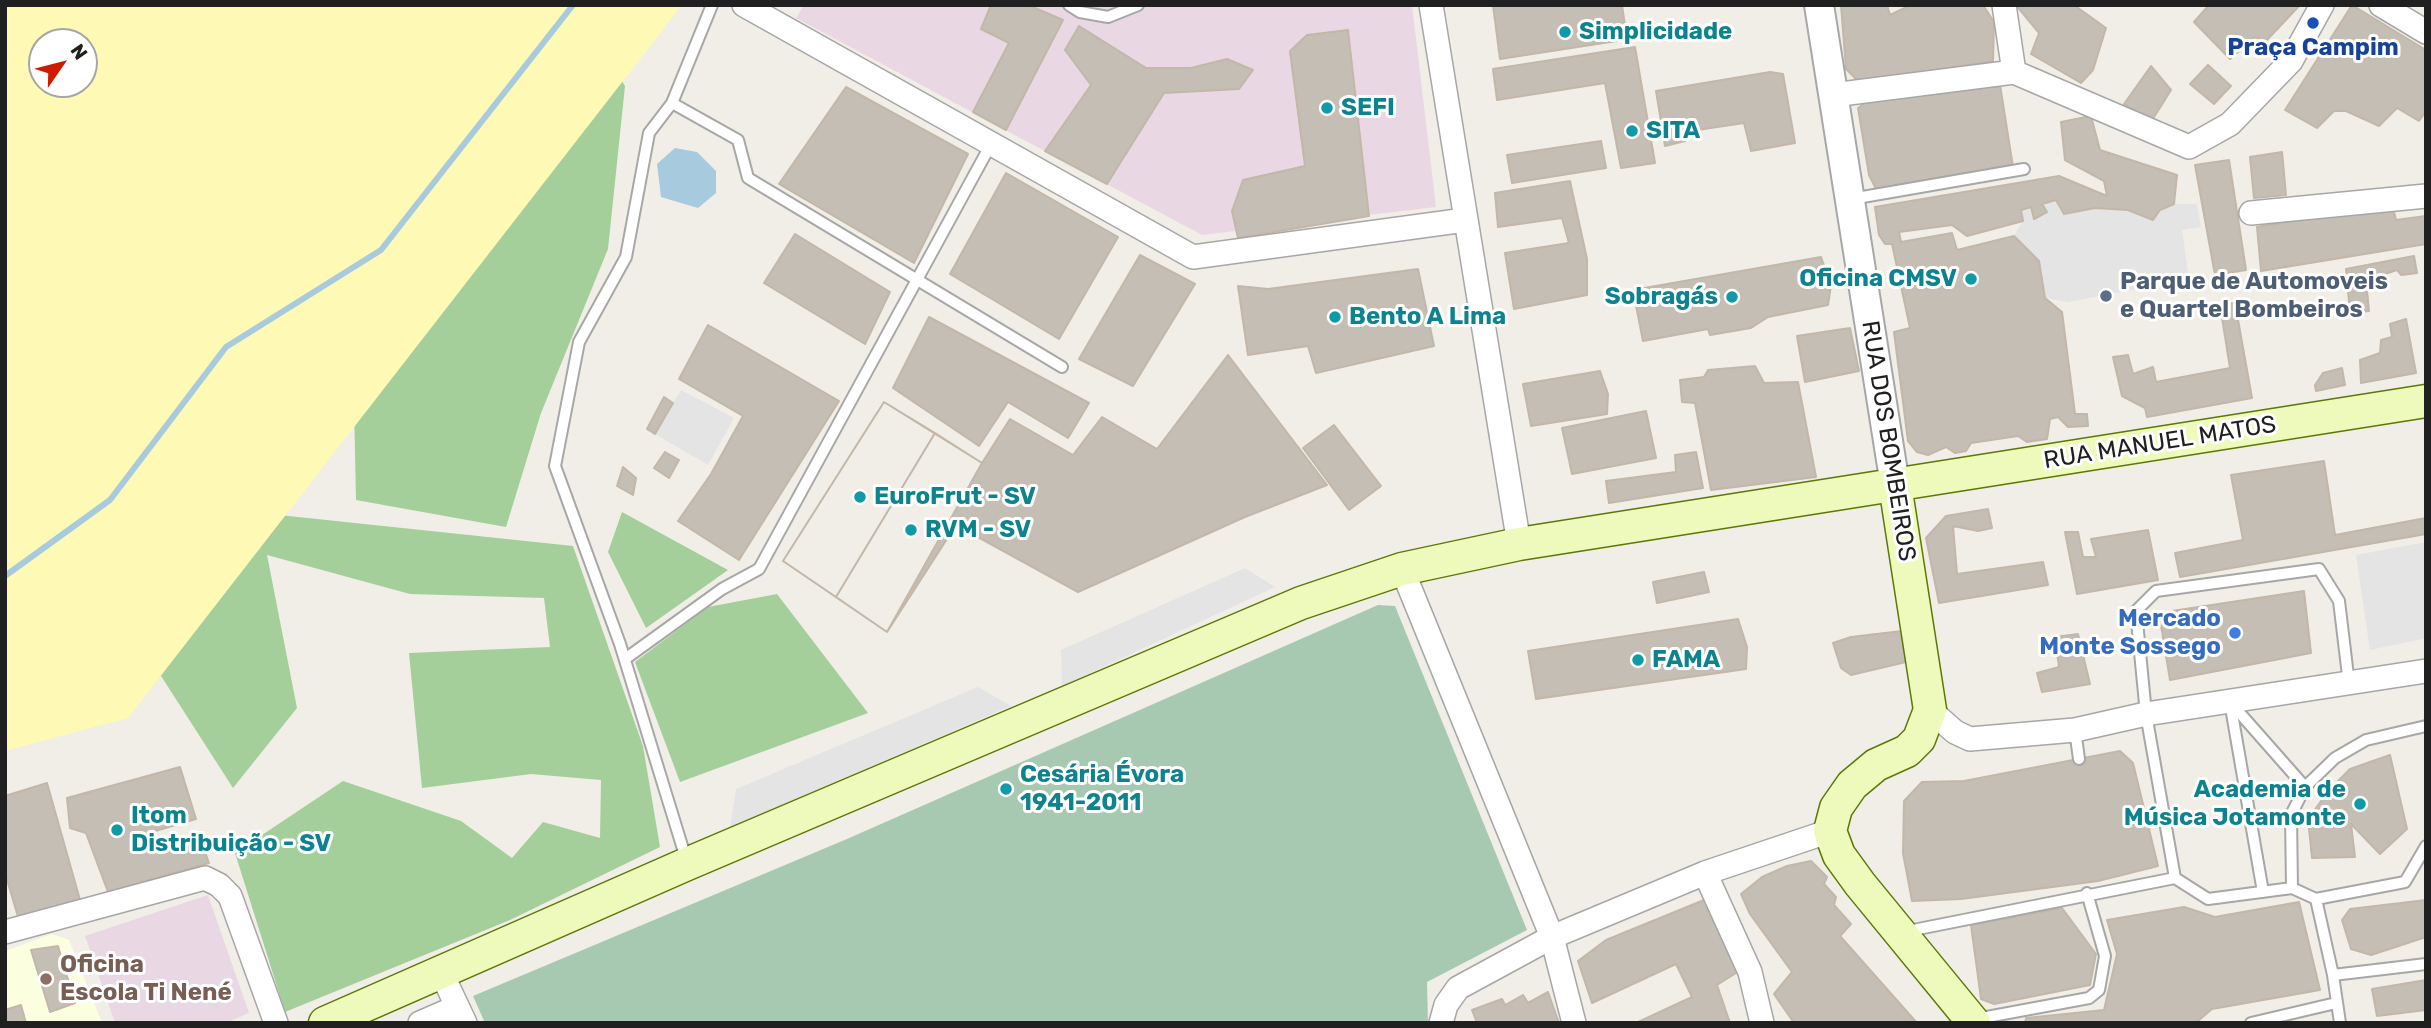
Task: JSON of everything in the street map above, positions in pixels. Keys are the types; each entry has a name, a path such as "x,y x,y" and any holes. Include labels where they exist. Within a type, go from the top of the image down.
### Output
{"main road":[{"name":"RUA MANUEL MATOS","path":"325,1023 687,864 1301,603 1402,569 1519,544 2426,401"},
{"name":"RUA DOS BOMBEIROS","path":"1895,485 1930,710"},
{"path":"1930,710 1919,739 1913,745 1876,765 1852,785 1836,808 1830,831 1839,855 1973,1021"}],"street":[{"path":"744,5 990,146 1193,257 1465,220"},
{"path":"1431,5 1519,544"},
{"name":"RUA DOS BOMBEIROS","path":"1819,5 1895,485"},
{"path":"2004,5 2014,72"},
{"path":"1833,95 2014,72 2189,147 2230,124 2291,61 2322,5"},
{"path":"2381,5 2426,32"},
{"path":"2251,213 2426,196"},
{"path":"1402,569 1552,937 1574,1023"},
{"path":"1930,710 1955,732 1970,739 2075,730 2146,713 2426,671"},
{"path":"1441,1023 1446,1005 1458,988 1552,937 1705,873 1830,831"},
{"path":"1705,873 1750,972 1762,1023"},
{"path":"5,932 205,878 219,885 230,896 276,1023"},
{"path":"420,1023 461,1015 441,972"}],"lane":[{"path":"687,864 625,659 555,466 579,342 626,257 649,133 672,103 712,5"},
{"path":"1069,5 1080,12 1108,18 1138,5"},
{"path":"672,103 738,139 748,178 1062,367"},
{"path":"625,659 722,590 759,569 990,146"},
{"path":"1851,199 2024,169"},
{"path":"2175,878 2146,713 2136,611 2157,591 2319,569 2339,601 2349,684"},
{"path":"2230,702 2305,787"},
{"path":"2230,702 2263,892"},
{"path":"2292,888 2291,816 2305,787 2334,758 2367,740 2426,726"},
{"path":"2075,730 2080,759"},
{"path":"1900,932 2087,893 2099,886 2175,878 2208,899 2292,888 2316,899 2405,882 2425,852"},
{"path":"1973,1021 2089,998 2099,990 2105,956 2087,893"},
{"path":"2316,899 2333,975 2340,1023"},
{"path":"2333,975 2426,964"},
{"path":"2251,1023 2336,1003"}],"shaded area":[{"path":"804,5 1412,5 1436,207 1202,235 796,18"},
{"path":"2056,200 2064,213 2095,208 2128,210 2153,220 2160,210 2174,204 2197,204 2201,227 2182,230 2189,279 2068,302 2045,298 2039,261 2014,236 2023,221 2021,210 2031,207 2034,218 2046,213 2042,204"},
{"path":"681,390 734,418 708,465 655,434"},
{"path":"2426,542 2426,638 2370,650 2356,555"},
{"path":"1245,568 1275,587 1062,686 1061,650"},
{"path":"1378,605 1395,606 1527,930 1427,982 1428,1023 485,1023 473,996 847,839"},
{"path":"978,687 1011,706 730,827 736,789"},
{"path":"208,895 249,1013 226,1023 115,1023 85,936"},
{"name":"Oficina Escola Ti Nené","path":"52,934 69,940 102,1023 5,1023 5,951"}],"green space":[{"path":"582,19 625,86 608,249 541,413 506,527 356,500 353,358"},
{"path":"622,512 728,570 646,628 608,552"},
{"path":"260,513 573,546 643,746 660,847 510,920 285,1012 235,853 343,781 461,821 512,858 543,822 600,838 601,780 531,774 422,788 409,653 550,647 544,598 410,594 267,555 297,708 233,788 154,665"},
{"path":"777,594 868,713 680,782 635,662 708,607"}],"sand":[{"path":"5,5 682,5 128,718 5,751"}],"water":[{"path":"675,148 697,152 716,171 716,193 698,208 661,197 657,164"}],"building":[{"path":"991,5 1028,5 1063,20 1006,130 973,112 1009,43 981,29"},
{"name":"Simplicidade","path":"1493,5 1622,5 1625,26 1633,26 1636,38 1500,59"},
{"path":"1841,5 1887,5 1890,15 1911,5 1983,5 1994,22 1993,61 1859,82 1846,69"},
{"path":"2016,5 2074,5 2106,28 2093,70 2081,83 2031,54 2039,33"},
{"path":"2209,5 2300,5 2266,41 2255,37 2230,59 2194,22"},
{"path":"2352,5 2426,50 2426,111 2419,121 2397,108 2379,126 2346,111 2334,111 2317,128 2285,110"},
{"path":"1079,26 1146,68 1191,68 1227,59 1253,70 1239,89 1164,93 1107,184 1045,151 1091,85 1065,50"},
{"name":"SEFI","path":"1348,30 1369,216 1238,238 1232,211 1243,180 1305,166 1290,51 1307,35"},
{"name":"SITA","path":"1635,47 1655,163 1621,168 1605,83 1497,100 1493,69"},
{"path":"2208,65 2231,86 2214,104 2190,84"},
{"path":"2151,66 2171,90 2151,122 2124,104"},
{"path":"1770,72 1783,74 1795,143 1751,151 1744,123 1684,132 1685,141 1665,146 1656,91"},
{"path":"2000,85 2013,167 1876,189 1869,175 1858,108 1873,97"},
{"path":"846,87 968,154 914,263 779,184"},
{"name":"Oficina CMSV","path":"2091,116 2100,150 2177,175 2174,204 2160,210 2153,220 2128,210 2095,208 2064,214 2056,200 2042,204 2047,212 2034,219 2031,207 2021,210 2023,221 1967,236 1952,225 1899,232 1901,242 1952,233 1957,250 2014,236 2039,261 2045,298 2062,312 2075,414 2087,414 2088,426 2068,427 2058,417 2050,419 2047,439 2027,442 2018,436 1971,443 1966,451 1955,453 1946,447 1928,455 1917,452 1908,441 1894,332 1910,328 1892,244 1885,244 1879,235 1875,207 2059,176 2107,196 2104,181 2065,160 2061,122"},
{"path":"1601,141 1606,168 1512,183 1507,155"},
{"path":"2282,152 2286,195 2254,198 2250,157"},
{"path":"2229,160 2246,270 2215,275 2195,165"},
{"path":"1006,173 1118,237 1059,339 950,274"},
{"path":"1570,181 1587,259 1587,295 1514,309 1505,253 1569,243 1562,218 1498,227 1495,193"},
{"path":"2392,204 2396,220 2426,216 2426,244 2261,271 2257,227"},
{"path":"795,234 890,292 865,344 764,283"},
{"path":"1140,255 1195,284 1133,386 1079,359"},
{"path":"2414,256 2417,273 2401,275 2397,270 2366,280 2369,311 2350,313 2346,269"},
{"name":"Sobragás","path":"1821,257 1831,285 1828,305 1768,317 1751,328 1710,335 1708,329 1643,341 1633,290"},
{"name":"Bento A Lima","path":"1418,269 1434,346 1316,373 1308,346 1248,355 1238,286 1268,289"},
{"path":"2235,303 2252,398 2147,417 2145,408 2122,396 2113,357 2128,355 2133,374 2153,367 2156,382 2230,368 2220,305"},
{"path":"929,317 1089,403 1068,438 1008,402 979,446 893,388"},
{"path":"2406,319 2416,373 2361,383 2360,360 2380,353 2381,340 2392,337 2390,324"},
{"path":"708,325 839,401 739,560 678,521 711,474 743,416 679,379"},
{"path":"1850,328 1859,371 1805,382 1797,336"},
{"path":"1228,355 1327,485 1245,517 1078,592 956,525 887,632 783,561 884,402 982,463 1010,419 1073,455 1102,417 1157,449"},
{"path":"1755,366 1764,383 1798,382 1816,477 1711,490 1695,403 1682,402 1680,380 1704,377 1708,370"},
{"path":"2342,368 2345,385 2316,391 2315,385 2323,373"},
{"path":"1600,371 1608,394 1607,414 1531,426 1523,384"},
{"path":"664,397 673,403 655,434 647,429"},
{"name":"EuroFrut - SV","path":"884,402 935,433 836,597 783,561"},
{"path":"1646,411 1656,458 1572,474 1562,428"},
{"path":"1334,425 1381,486 1349,510 1303,448"},
{"name":"RVM - SV","path":"935,433 982,463 887,632 836,597"},
{"path":"665,452 679,460 669,478 654,468"},
{"path":"1696,452 1703,488 1609,503 1606,481 1676,472 1675,455"},
{"path":"2324,461 2335,535 2426,518 2426,534 2180,577 2175,553 2243,540 2231,475"},
{"path":"623,467 636,478 633,495 617,486"},
{"path":"1988,509 1992,528 1978,531 1953,526 1957,574 2043,562 2048,585 1939,603 1926,538 1946,516"},
{"path":"2148,530 2158,580 2077,594 2065,532 2078,532 2083,557 2096,557 2091,539"},
{"path":"1704,572 1709,592 1657,603 1653,582"},
{"name":"Mercado Monte Sossego","path":"2304,591 2311,653 2170,680 2159,613"},
{"name":"FAMA","path":"1738,619 1747,647 1746,669 1536,699 1528,651"},
{"path":"1902,631 1906,662 1851,675 1841,668 1833,643 1851,637"},
{"path":"2078,634 2090,684 2042,692 2037,673 2059,667 2055,637"},
{"path":"2120,751 2133,763 2158,866 2098,881 1961,899 1912,901 1903,853 1904,801 1922,782 1964,781"},
{"name":"Academia de Música Jotamonte","path":"2390,755 2407,829 2380,854 2351,824 2355,857 2312,858 2308,819 2329,790 2350,769"},
{"name":"Itom Distribuição - SV","path":"180,767 196,819 145,834 148,850 201,841 209,863 108,892 86,833 70,828 67,798"},
{"path":"47,783 80,900 19,920 5,873 5,796"},
{"path":"1811,861 1827,877 1824,884 1836,897 1834,905 1851,924 1840,936 1917,1023 1794,1023 1774,994 1792,972 1750,914 1741,894 1762,877 1787,866"},
{"path":"1709,898 1744,968 1717,985 1730,1023 1636,1023 1692,997 1676,964 1592,1003 1578,961 1606,940"},
{"path":"2426,900 2426,937 2371,955 2351,949 2342,920 2350,909"},
{"path":"2299,902 2320,990 2212,1009 2198,1021 2187,1023 2025,1023 2026,1018 2104,1010 2117,954 2107,920 2184,907 2215,917"},
{"path":"2062,908 2096,954 2090,985 1994,1004 1981,999 1971,925"},
{"path":"58,946 75,1003 50,1012 31,950"},
{"path":"2426,980 2426,1010 2377,1016 2372,989"},
{"path":"1548,992 1559,1023 1477,1023 1472,1010 1502,999 1505,1005 1523,995 1528,1003"},
{"path":"21,1005 26,1023 5,1023 5,1010"}],"waterway":[{"path":"5,576 110,500 226,347 381,250 573,5"}],"place":[{"name":"Praça Campim","path":"2313,23"},
{"name":"Simplicidade","path":"1565,32"},
{"name":"SEFI","path":"1327,108"},
{"name":"SITA","path":"1632,131"},
{"name":"Oficina CMSV","path":"1971,279"},
{"name":"Parque de Automoveis e Quartel Bombeiros","path":"2106,296"},
{"name":"Sobragás","path":"1732,297"},
{"name":"Bento A Lima","path":"1335,317"},
{"name":"EuroFrut - SV","path":"860,497"},
{"name":"RVM - SV","path":"911,530"},
{"name":"Mercado Monte Sossego","path":"2235,633"},
{"name":"FAMA","path":"1638,660"},
{"name":"Cesária Évora 1941-2011","path":"1006,789"},
{"name":"Academia de Música Jotamonte","path":"2360,804"},
{"name":"Itom Distribuição - SV","path":"117,830"},
{"name":"Oficina Escola Ti Nené","path":"46,979"}]}
